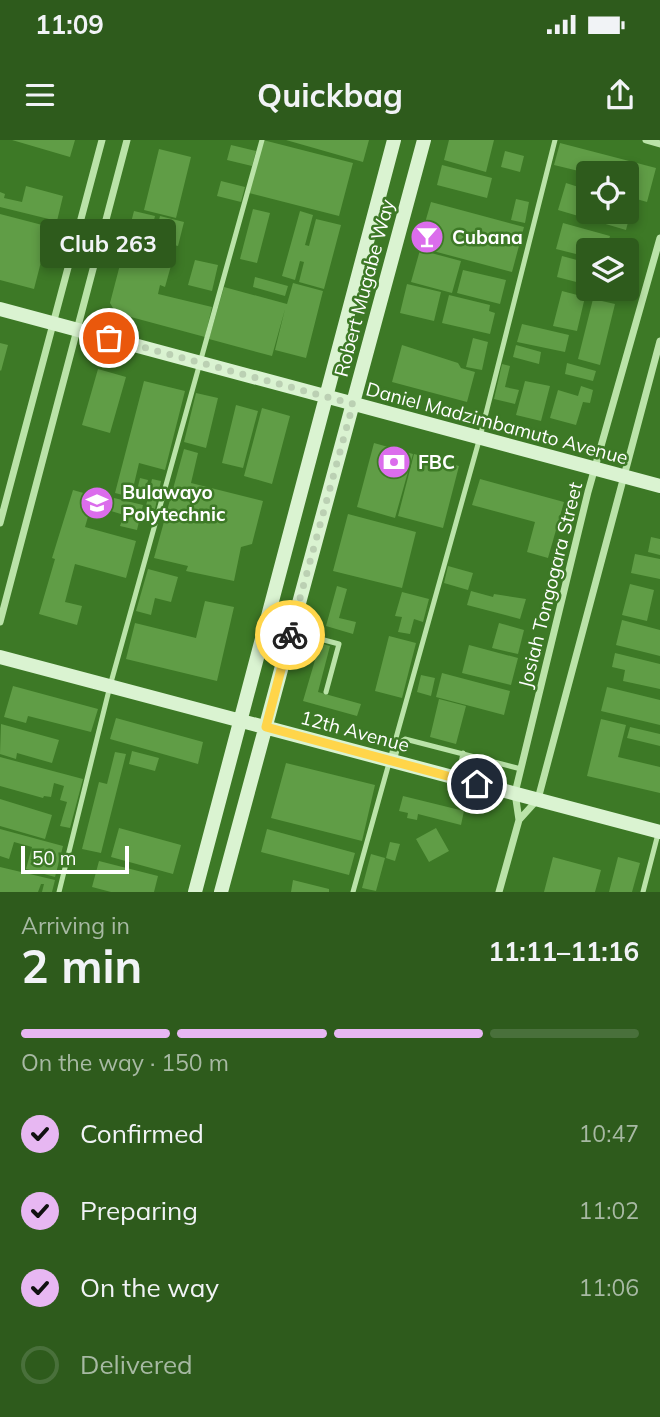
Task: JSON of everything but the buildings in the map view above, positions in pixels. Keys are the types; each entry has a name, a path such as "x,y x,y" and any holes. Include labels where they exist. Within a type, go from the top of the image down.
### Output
{"main road":[{"name":"Robert Mugabe Way","path":"195,892 394,140"},
{"name":"Robert Mugabe Way","path":"221,892 424,140"},
{"name":"Daniel Madzimbamuto Avenue","path":"0,309 660,486"},
{"name":"12th Avenue","path":"0,657 660,830"}],"street":[{"path":"0,523 102,140"},
{"path":"0,622 127,140"},
{"path":"646,140 660,144"},
{"name":"Josiah Tongogara Street","path":"499,892 519,820 514,793 595,468 660,238"},
{"name":"Josiah Tongogara Street","path":"519,820 538,799 660,341"}],"lane":[{"path":"59,892 110,687 262,140"},
{"path":"354,892 480,438 555,140"},
{"path":"291,632 339,644 326,692"},
{"path":"391,761 399,743 404,739 521,769"},
{"path":"458,779 463,754"},
{"path":"643,892 660,830"}],"way so far":[{"path":"109,338 353,404 290,635"}],"place":[{"name":"Cubana","path":"427,237"},
{"name":"Club 263","path":"109,338"},
{"name":"FBC","path":"394,462"},
{"name":"Bulawayo Polytechnic","path":"97,503"}],"route":[{"path":"290,635 266,727 477,784"}]}
